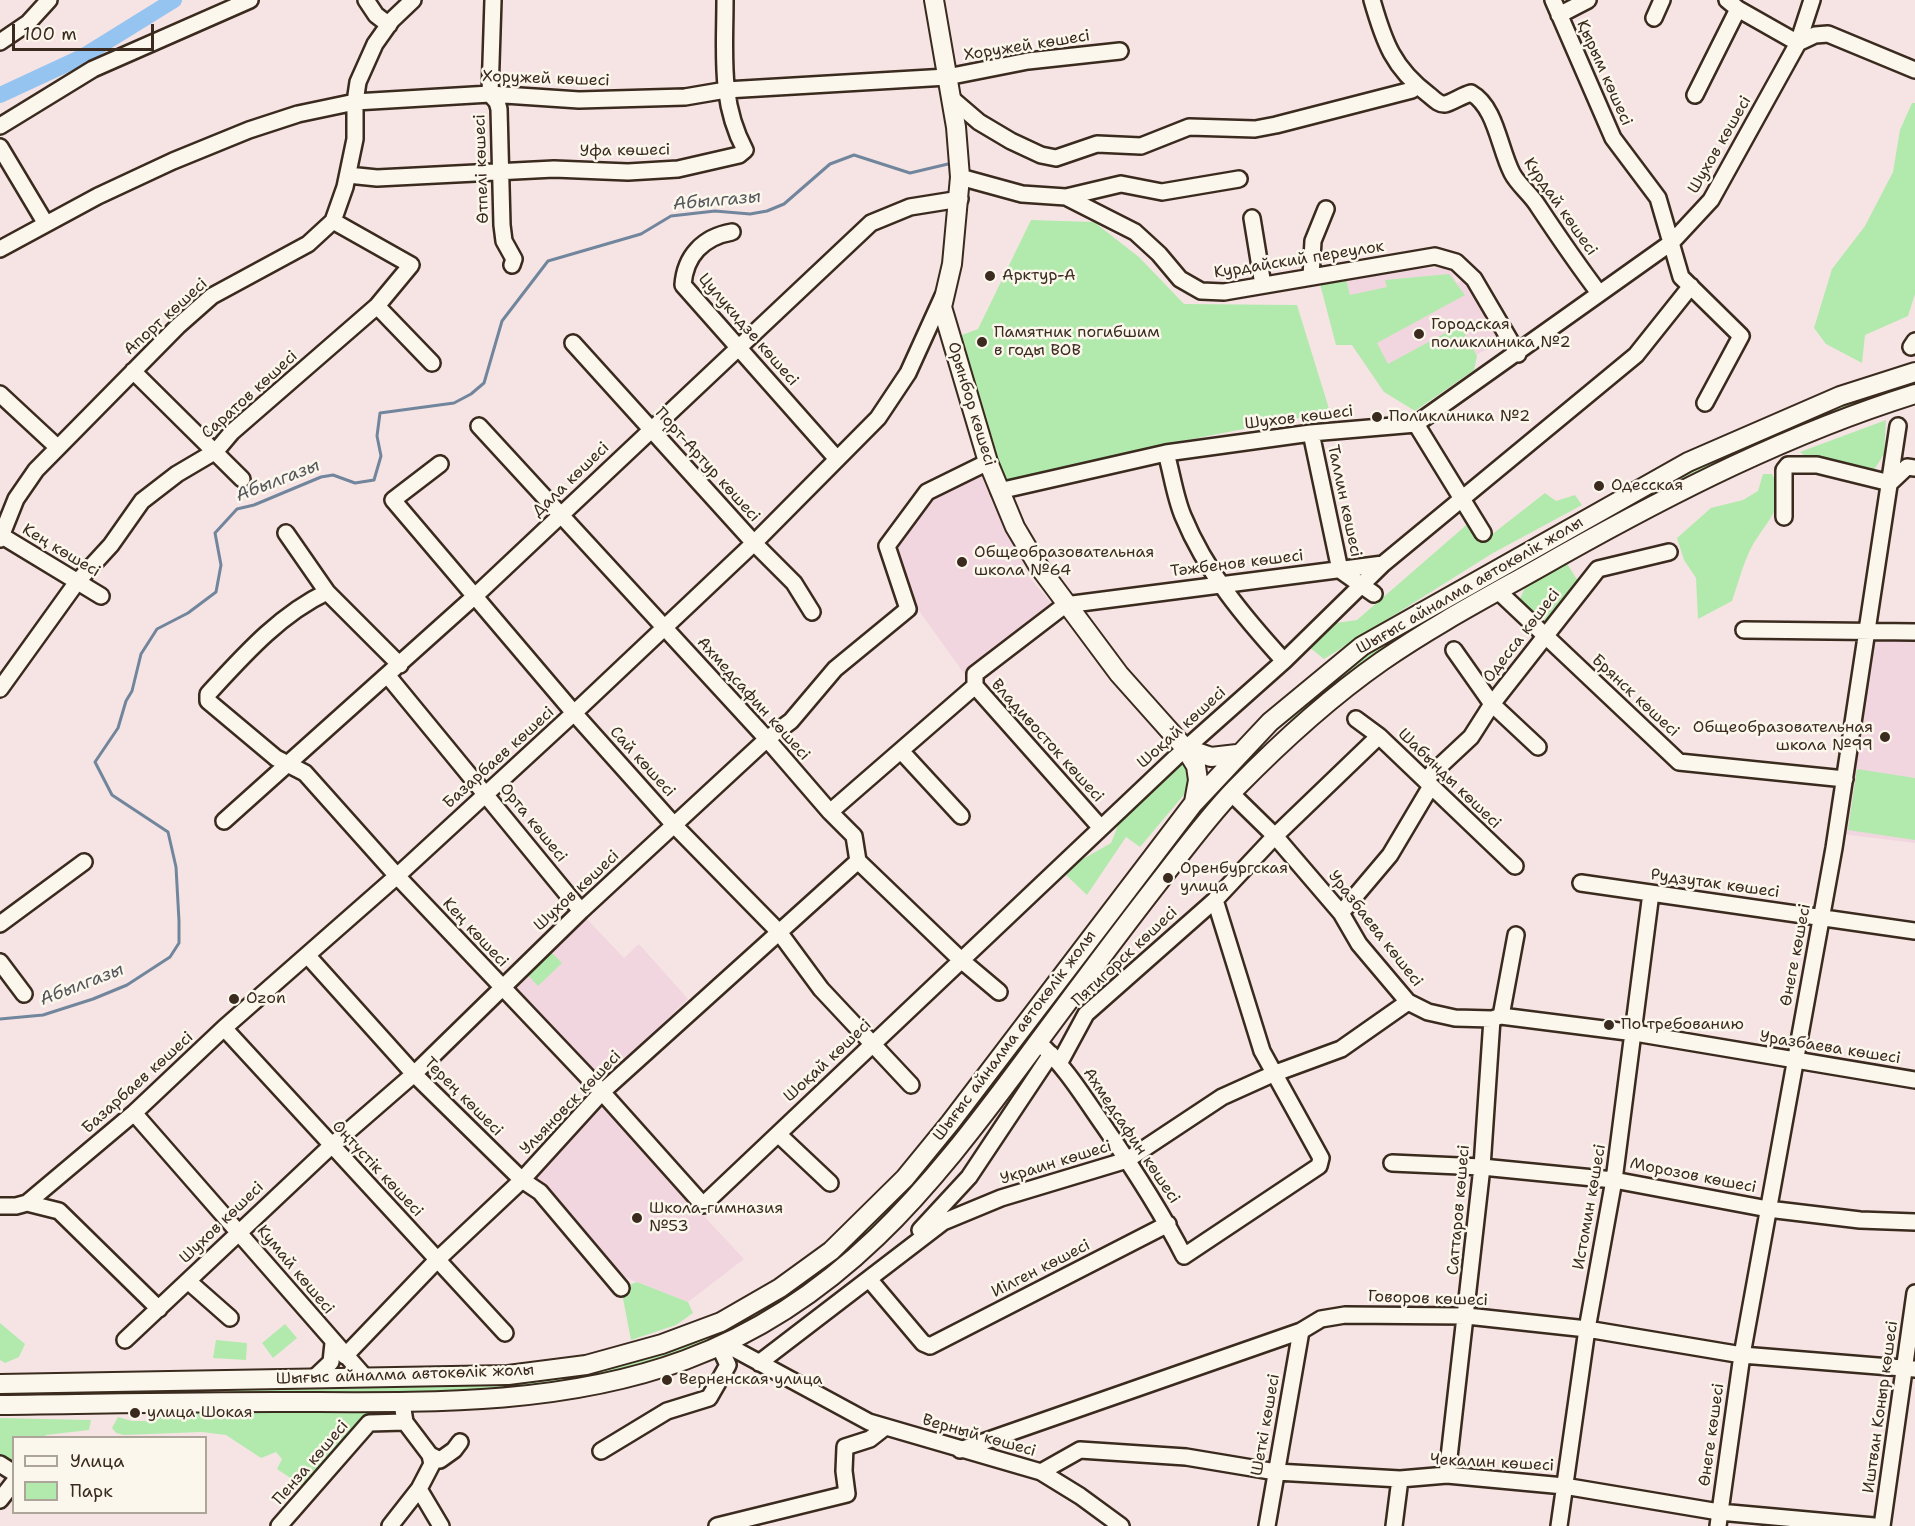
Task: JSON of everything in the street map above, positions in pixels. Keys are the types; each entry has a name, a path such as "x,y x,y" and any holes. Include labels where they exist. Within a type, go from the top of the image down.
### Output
{"main road":[{"name":"Орынбор көшесі","path":"934,0 951,98 960,177 960,199 952,264 942,307 988,462 1026,548 1065,605 1119,674 1185,748"},
{"name":"Шығыс айналма автокөлік жолы","path":"0,1384 508,1375 586,1365 662,1344 721,1322 780,1288 831,1251 905,1178 1016,1039 1139,872 1193,804 1237,754 1270,722 1362,646 1500,566 1688,462 1840,396 1915,372"},
{"name":"Шығыс айналма автокөлік жолы","path":"0,1405 402,1402 512,1397 594,1387 682,1361 722,1345 793,1307 836,1276 875,1242 921,1194 970,1134 1050,1053 1158,883 1231,793 1290,735 1382,661 1498,591 1643,509 1765,450 1915,394"},
{"path":"1185,748 1211,757 1237,754"},
{"path":"1185,748 1196,766 1198,780 1193,804"}],"street":[{"path":"0,42 28,24 49,0"},
{"path":"0,126 93,69 250,0"},
{"path":"366,0 376,15 389,25"},
{"name":"Апорт көшесі","path":"1,537 16,499 56,446 133,371 212,296 308,244 333,220 348,175 355,139 354,102 365,64 389,25 412,0"},
{"name":"Өтпелі көшесі","path":"494,0 490,94 497,102 499,109 499,172 504,241 512,252 512,265"},
{"name":"Уфа көшесі","path":"348,175 394,178 499,172 678,169 739,155 745,150 729,115 726,90 725,0"},
{"name":"Күрдай көшесі","path":"1372,0 1386,48 1396,64 1415,85 1438,102 1446,104 1471,93 1482,99 1489,109 1494,131 1513,176 1537,204 1560,242 1599,293"},
{"name":"Қырым көшесі","path":"1552,0 1613,138 1658,198 1682,277 1741,336 1705,403"},
{"path":"1559,15 1588,0"},
{"path":"1654,18 1662,0"},
{"name":"Шухов көшесі","path":"999,491 1166,453 1311,433 1416,424 1518,354 1672,242 1712,200 1798,43 1812,0"},
{"path":"1695,95 1732,5 1798,43 1815,35 1828,34 1915,70"},
{"name":"Хоружей көшесі","path":"0,249 98,196 249,130 298,114 354,102 490,94 614,99 685,97 726,90 947,77 1028,61 1120,51"},
{"path":"951,98 979,122 1011,141 1041,155 1056,158 1097,144 1141,146 1189,127 1255,129 1276,125 1412,90 1415,85"},
{"path":"0,147 46,224"},
{"path":"960,177 1022,194 1066,197 1121,184 1162,192 1239,179"},
{"name":"Курдайский переулок","path":"1066,197 1135,232 1159,254 1179,279 1201,291 1224,292 1434,256 1456,262 1474,279 1518,354"},
{"name":"Дала көшесі","path":"224,821 475,596 650,428 871,223 910,207 960,199"},
{"path":"1311,277 1313,241 1326,209"},
{"path":"1252,218 1263,285"},
{"name":"Саратов көшесі","path":"0,689 77,582 111,545 142,501 177,474 216,451 232,432 377,306 411,265 333,220"},
{"name":"Цулукидзе көшесі","path":"732,232 720,234 708,240 691,256 684,267 683,285 837,459"},
{"name":"Шоқай көшесі","path":"703,1205 1185,748 1284,661 1383,564 1636,355 1691,286"},
{"name":"Базарбаев көшесі","path":"27,1203 134,1113 224,1029 396,876 574,713 754,543 878,418 908,374 943,296"},
{"path":"377,306 432,363"},
{"name":"Порт-Артур көшесі","path":"573,343 754,543 794,583 812,612"},
{"path":"133,371 242,479"},
{"path":"1,396 56,446"},
{"path":"1416,424 1482,533"},
{"name":"Ахмедсафин көшесі","path":"479,426 562,514 854,836 858,861"},
{"name":"Өнеге көшесі","path":"1718,1519 1742,1355 1845,779 1898,426"},
{"name":"Таллин көшесі","path":"1311,433 1340,570 1374,594"},
{"path":"1166,453 1183,515 1212,572 1240,612 1284,661"},
{"name":"Шухов көшесі","path":"125,1340 330,1146 414,1074 581,911 767,739 791,721 835,669 908,609 887,546 927,492 988,462"},
{"name":"Сай көшесі","path":"440,464 393,500 574,713 675,826 778,932 821,989 911,1085"},
{"path":"1784,517 1784,470 1788,465 1817,465 1890,483 1907,467 1915,468"},
{"path":"286,533 327,592 400,664"},
{"name":"Кең көшесі","path":"1,537 101,596"},
{"name":"Одесса көшесі","path":"1341,913 1390,855 1428,783 1471,737 1492,704 1598,569 1669,552"},
{"name":"Тәжбенов көшесі","path":"830,812 902,752 975,680 1065,605 1383,564"},
{"name":"Брянск көшесі","path":"1498,591 1679,762 1845,779"},
{"name":"Кең көшесі","path":"327,592 312,599 251,647 208,694 208,701 276,758 305,773 396,876 602,1092 703,1205"},
{"path":"1744,630 1915,632"},
{"path":"1454,650 1492,704 1538,747"},
{"name":"Орта көшесі","path":"388,676 581,911"},
{"name":"Владивосток көшесі","path":"975,680 1101,828"},
{"name":"Шабынды көшесі","path":"1356,719 1379,736 1515,866"},
{"name":"Пятигорск көшесі","path":"869,1279 933,1218 969,1177 1050,1053 1086,1014 1215,900 1275,836 1379,736"},
{"path":"902,752 961,816"},
{"name":"Уразбаева көшесі","path":"1231,793 1275,836 1341,913 1359,944 1408,1002 1428,1012 1455,1018 1496,1018 1635,1033 1915,1080"},
{"path":"858,861 961,960 999,992"},
{"name":"Ульяновск көшесі","path":"345,1356 437,1260 522,1180 602,1092 858,861"},
{"path":"0,924 84,862"},
{"name":"Рудзутак көшесі","path":"1581,883 1915,931"},
{"name":"Истомин көшесі","path":"1559,1526 1587,1329 1614,1180 1635,1033 1651,893"},
{"path":"1215,900 1262,1051 1274,1074"},
{"name":"Саттаров көшесі","path":"1447,1475 1467,1316 1496,1018 1516,935"},
{"name":"Терең көшесі","path":"307,955 414,1074 522,1180 540,1192 621,1288"},
{"path":"0,962 24,994"},
{"name":"Украин көшесі","path":"759,1363 943,1222 1001,1198 1127,1160 1222,1097 1274,1074 1341,1049 1408,1002"},
{"name":"Оңтүстік көшесі","path":"224,1029 505,1333"},
{"name":"Ахмедсафин көшесі","path":"1050,1053 1127,1160 1168,1224 1184,1256 1319,1166 1321,1158 1274,1074"},
{"name":"Кумай көшесі","path":"134,1113 365,1377"},
{"path":"778,1134 830,1183"},
{"name":"Морозов көшесі","path":"1392,1163 1482,1167 1614,1180 1768,1209 1860,1220 1915,1222"},
{"path":"0,1206 27,1203 59,1211 159,1309"},
{"name":"Иілген көшесі","path":"869,1279 923,1343 930,1346 1168,1224"},
{"path":"188,1281 230,1318"},
{"name":"Иштван Коныр көшесі","path":"1882,1526 1910,1368 1915,1293"},
{"name":"Говоров көшесі","path":"960,1450 1301,1331 1321,1319 1345,1315 1467,1316 1587,1329 1742,1355 1910,1368"},
{"name":"Шеткі көшесі","path":"1267,1526 1301,1331"},
{"path":"313,1379 331,1362 333,1343"},
{"path":"717,1526 847,1494 844,1472 845,1448 870,1439 884,1428 853,1415 722,1345"},
{"path":"698,1415 728,1365 722,1345"},
{"path":"601,1451 667,1411 709,1398"},
{"path":"390,1526 419,1489 432,1464 430,1455 405,1422 402,1402"},
{"name":"Пенза көшесі","path":"279,1526 369,1423 405,1422"},
{"name":"Верный көшесі","path":"884,1428 1041,1472 1080,1496 1121,1526"},
{"path":"430,1455 440,1460 454,1450 460,1442"},
{"name":"Чекалин көшесі","path":"1041,1472 1080,1450 1186,1457 1276,1472 1400,1479 1447,1475 1564,1486 1718,1519 1874,1526"},
{"path":"1394,1526 1400,1479"},
{"path":"0,1500 12,1485"},
{"path":"419,1489 441,1526"}],"shaded area":[{"path":"1448,267 1457,283 1465,278 1501,343 1399,391 1384,392 1331,315 1346,279 1383,271"},
{"name":"Общеобразовательная школа №64","path":"985,473 1029,577 1053,605 965,675 915,605 896,548 931,497"},
{"name":"Общеобразовательная школа №99","path":"1868,634 1915,640 1915,843 1842,834"},
{"path":"585,917 624,958 639,944 688,999 599,1084 508,990"},
{"name":"Школа-гимназия №53","path":"601,1106 744,1259 688,1302 619,1275 532,1177"}],"green space":[{"path":"1912,103 1915,103 1915,294 1908,316 1865,335 1862,363 1826,344 1814,328 1832,269 1865,226 1893,172 1900,130"},
{"path":"1031,220 1094,222 1139,257 1184,304 1297,305 1330,412 1157,446 1003,482 959,336 978,329"},
{"path":"1449,274 1465,295 1377,343 1388,364 1460,325 1477,356 1474,370 1415,411 1384,392 1352,345 1336,345 1320,284 1346,279 1350,295 1387,287 1385,280"},
{"path":"1915,379 1915,386 1846,408 1691,474 1645,498 1404,635 1356,668 1291,722 1287,717 1355,663 1400,632 1687,468 1845,401"},
{"path":"1886,420 1884,454 1869,478 1817,465 1800,452"},
{"path":"1763,474 1772,474 1777,485 1778,495 1774,513 1751,548 1732,601 1698,619 1696,578 1684,560 1677,538 1711,508 1743,500 1758,491"},
{"path":"1545,493 1556,501 1575,495 1582,505 1493,553 1324,659 1309,647 1336,623 1357,620 1471,521 1486,539"},
{"path":"1566,562 1578,581 1542,628 1529,615 1520,599 1527,583"},
{"path":"1258,743 1264,747 1182,834 982,1104 879,1228 779,1309 719,1341 629,1370 588,1380 509,1391 229,1395 228,1390 509,1385 586,1374 628,1364 716,1334 776,1302 875,1223 977,1099 1178,831"},
{"path":"1184,761 1191,766 1193,784 1140,847 1126,837 1087,895 1066,875 1083,859 1111,843 1119,823 1178,763"},
{"path":"1857,769 1915,778 1915,840 1848,830"},
{"path":"550,951 562,963 538,986 526,973"},
{"path":"637,1282 688,1302 693,1313 676,1325 631,1340 621,1288"},
{"path":"0,1323 25,1344 19,1357 5,1363 0,1360"},
{"path":"285,1324 297,1338 273,1358 262,1343"},
{"path":"216,1340 247,1343 246,1360 213,1358"},
{"path":"154,1410 380,1410 384,1414 305,1488 277,1469 282,1459 276,1452 261,1458 226,1435 202,1432 124,1435 116,1433 112,1428 118,1417 132,1421 146,1421"},
{"path":"0,1418 91,1420 89,1430 46,1436 12,1436 12,1466 0,1459"}],"waterway":[{"path":"0,95 82,57 174,0"},
{"name":"Абылгазы","path":"0,1019 43,1015 127,985 170,957 179,943 176,867 168,832 112,795 95,762 118,728 126,701 132,691 141,654 157,629 188,613 216,592 221,565 215,533 237,509 254,505 321,477 333,475 355,483 374,480 381,456 377,436 380,413 454,403 471,394 484,383 502,321 548,261 641,234 671,216 715,211 750,214 767,211 784,204 830,164 854,155 910,173 948,164"}],"place":[{"name":"Арктур-А","path":"990,276"},
{"name":"Городская поликлиника №2","path":"1419,334"},
{"name":"Памятник погибшим в годы ВОВ","path":"982,342"},
{"name":"Поликлиника №2","path":"1377,417"},
{"name":"Одесская","path":"1599,486"},
{"name":"Общеобразовательная школа №64","path":"962,562"},
{"name":"Общеобразовательная школа №99","path":"1885,737"},
{"name":"Оренбургская улица","path":"1168,878"},
{"name":"Ozon","path":"234,999"},
{"name":"По требованию","path":"1609,1025"},
{"name":"Школа-гимназия №53","path":"637,1218"},
{"name":"Верненская улица","path":"667,1380"},
{"name":"улица Шокая","path":"135,1413"}]}
